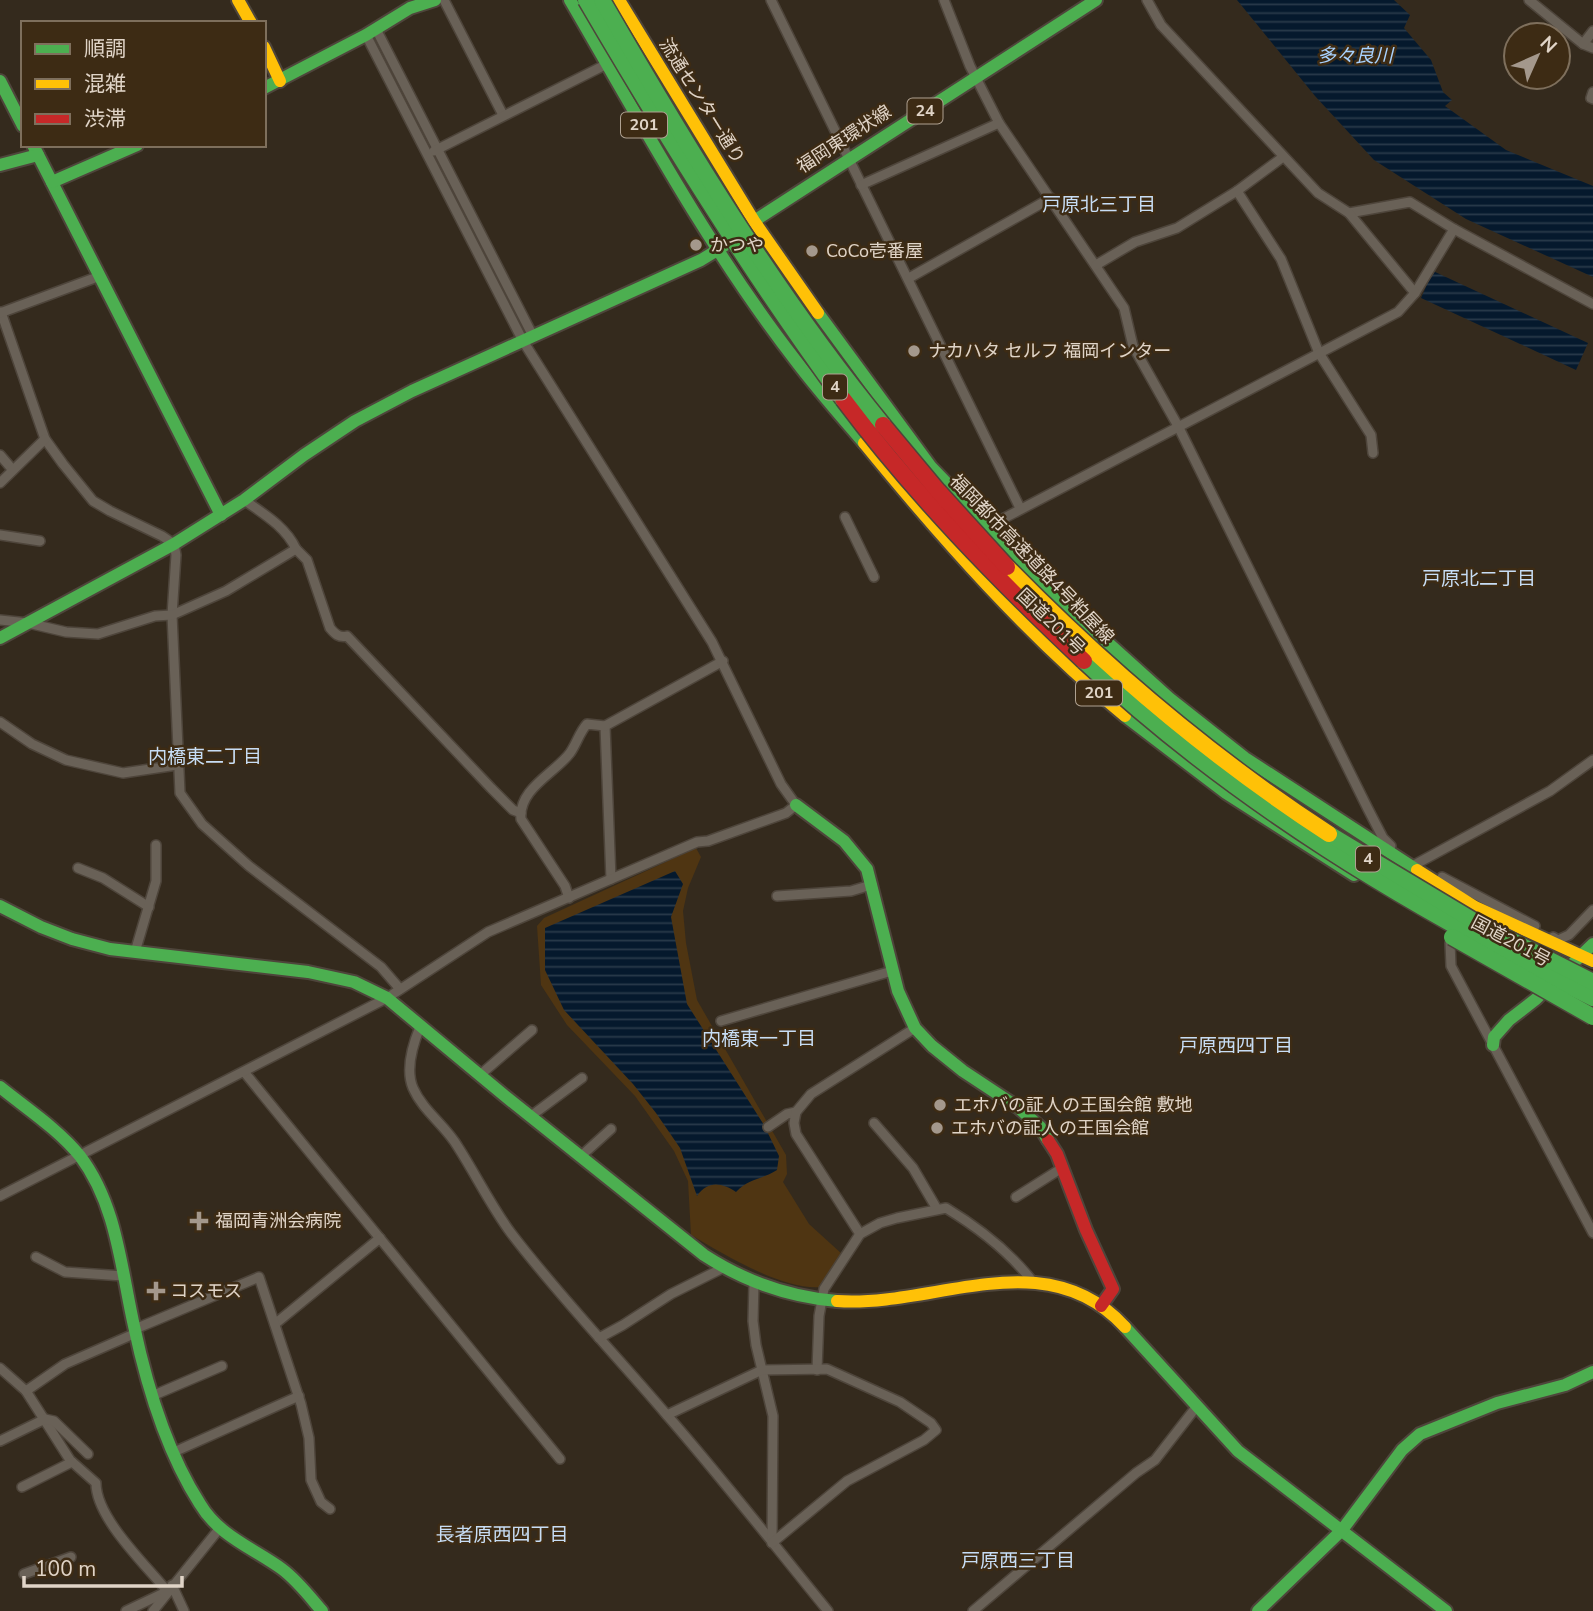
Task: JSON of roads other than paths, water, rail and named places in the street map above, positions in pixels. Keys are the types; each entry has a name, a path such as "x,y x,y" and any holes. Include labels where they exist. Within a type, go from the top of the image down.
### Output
{"main road":[{"path":"238,0 250,21"},
{"path":"266,87 371,32 408,4 435,0"},
{"name":"201","path":"570,0 720,249"},
{"name":"福岡都市高速道路4号粕屋線","path":"586,0 674,149 752,271 855,414 908,479 1030,609 1151,720 1290,825 1387,887"},
{"name":"福岡都市高速道路4号粕屋線","path":"602,0 685,141 773,277 870,410 977,534 1048,607 1159,709 1285,804 1441,904 1483,928 1593,982"},
{"name":"流通センター通り","path":"619,0 754,221"},
{"name":"福岡東環状線","path":"0,638 174,544 244,500 355,421 412,391 720,249 754,221 1096,0"},
{"path":"266,51 280,81"},
{"path":"0,81 21,122"},
{"path":"52,182 131,147"},
{"path":"0,165 35,150 221,515"},
{"name":"国道201号","path":"754,221 931,467 1056,596 1169,698 1245,758 1475,907 1587,958"},
{"name":"国道201号","path":"720,249 796,361 945,541 1031,631 1105,699 1205,778 1280,831 1449,930 1593,1004"},
{"path":"796,805 848,842 860,855 867,869 898,991 915,1028 942,1054 1019,1108 1040,1127 1057,1154 1086,1230 1113,1289 1101,1306"},
{"path":"1387,887 1465,933 1593,998"},
{"path":"1387,887 1456,940 1593,1017"},
{"path":"1441,904 1445,900 1593,970"},
{"path":"0,906 41,927 110,949 329,975 394,993 420,1027 580,1157 725,1268 754,1282 822,1300 854,1302 1033,1282 1072,1292 1101,1306 1128,1331 1238,1451 1446,1611"},
{"path":"1493,1045 1497,1032 1552,984 1587,958 1593,944"},
{"path":"0,1087 79,1156 108,1208 152,1396 174,1452 199,1504 219,1529 294,1579 322,1611"},
{"path":"1258,1611 1342,1530 1402,1450 1420,1434 1497,1403 1564,1385 1593,1372"}],"street":[{"path":"444,0 503,116"},
{"path":"771,0 1020,508"},
{"path":"944,0 976,78 999,123 1124,308 1133,346 1178,426 1378,828 1394,849 1416,864 1558,940 1569,935 1593,910"},
{"path":"1147,0 1161,24 1283,157 1318,192 1349,214 1415,293"},
{"path":"1529,0 1583,44 1593,48"},
{"path":"371,32 437,149 528,338"},
{"path":"0,1196 245,1073 394,993 488,932 697,842 708,841 786,813 796,805 781,784 723,661 528,338 428,155 371,32"},
{"path":"1583,44 1593,32"},
{"path":"428,155 607,64"},
{"path":"1593,92 1593,99"},
{"path":"861,186 999,123"},
{"path":"1096,265 1135,242 1177,228 1237,191 1283,157"},
{"path":"1237,191 1281,259 1319,352 1371,435 1373,453"},
{"path":"909,278 1051,198"},
{"path":"1349,214 1410,202 1454,229 1593,304"},
{"path":"989,526 1398,312 1415,293 1454,229"},
{"path":"100,276 0,312 45,439 93,500 174,544 176,555 172,615 180,793 202,824 249,866 381,967 394,993"},
{"path":"0,483 45,439"},
{"path":"0,455 12,469"},
{"path":"244,500 272,519 307,560 330,628 335,634 347,636 491,788 513,810 521,813"},
{"path":"845,517 874,577"},
{"path":"0,535 40,541"},
{"path":"0,620 29,623 66,632 98,634 155,616 172,615 226,591 296,549"},
{"path":"569,898 565,886 521,819 524,800 550,771 564,761 587,724 605,726 723,661"},
{"path":"0,722 32,744 66,760 123,773 177,765"},
{"path":"605,726 611,879"},
{"path":"1416,864 1550,791 1593,760"},
{"path":"135,952 156,881 156,845"},
{"path":"78,868 103,878 149,907"},
{"path":"777,896 851,891 871,885"},
{"path":"1450,943 1451,966 1593,1233"},
{"path":"721,1021 892,971"},
{"path":"420,1027 411,1057 413,1088 426,1108 453,1138 510,1231 667,1415 828,1611"},
{"path":"860,1234 796,1134 796,1112 811,1094 915,1028"},
{"path":"480,1075 532,1030"},
{"path":"245,1073 560,1460"},
{"path":"531,1116 582,1078"},
{"path":"768,1126 787,1114 796,1112"},
{"path":"874,1123 914,1168 937,1209"},
{"path":"580,1157 611,1129"},
{"path":"1016,1197 1062,1168"},
{"path":"817,1370 824,1289 860,1234 880,1223 946,1208 970,1222 1016,1260 1033,1282"},
{"path":"275,1324 380,1238"},
{"path":"36,1257 65,1272 123,1276"},
{"path":"599,1338 671,1294 725,1268"},
{"path":"26,1391 65,1364 259,1277 299,1396 310,1438 311,1480 321,1502 330,1510"},
{"path":"754,1282 753,1321 774,1416 772,1542"},
{"path":"152,1396 222,1366"},
{"path":"0,1368 26,1391 72,1462 96,1483 96,1493 106,1517 170,1588 184,1611"},
{"path":"667,1415 762,1370 827,1369 900,1402 931,1423 936,1430 924,1440 847,1481 772,1542"},
{"path":"174,1452 299,1396"},
{"path":"973,1611 1136,1473 1156,1460 1196,1406"},
{"path":"0,1441 45,1419 54,1421 88,1454"},
{"path":"22,1487 72,1462"},
{"path":"153,1611 219,1529"},
{"path":"24,1574 71,1557"},
{"path":"126,1611 170,1588"}],"water":[{"name":"多々良川","path":"1237,0 1394,0 1410,15 1404,28 1431,60 1443,92 1452,100 1445,106 1506,150 1593,186 1593,277 1466,219 1374,160 1315,96"},
{"path":"1433,271 1588,343 1576,370 1421,298"},
{"path":"675,871 683,884 671,917 687,1004 764,1125 779,1156 777,1170 746,1184 736,1192 726,1187 710,1185 697,1196 680,1148 633,1084 564,1010 545,970 545,928"}],"place":[{"name":"かつや","path":"696,245"},
{"name":"CoCo壱番屋","path":"812,251"},
{"name":"ナカハタ セルフ 福岡インター","path":"914,351"},
{"name":"エホバの証人の王国会館 敷地","path":"940,1105"},
{"name":"エホバの証人の王国会館","path":"937,1128"},
{"name":"福岡青洲会病院","path":"199,1221"},
{"name":"コスモス","path":"156,1291"}],"district":[{"name":"戸原北三丁目","path":"1099,205"},
{"name":"戸原北二丁目","path":"1479,579"},
{"name":"内橋東二丁目","path":"205,757"},
{"name":"内橋東一丁目","path":"759,1039"},
{"name":"戸原西四丁目","path":"1236,1046"},
{"name":"長者原西四丁目","path":"502,1535"},
{"name":"戸原西三丁目","path":"1018,1561"}]}
